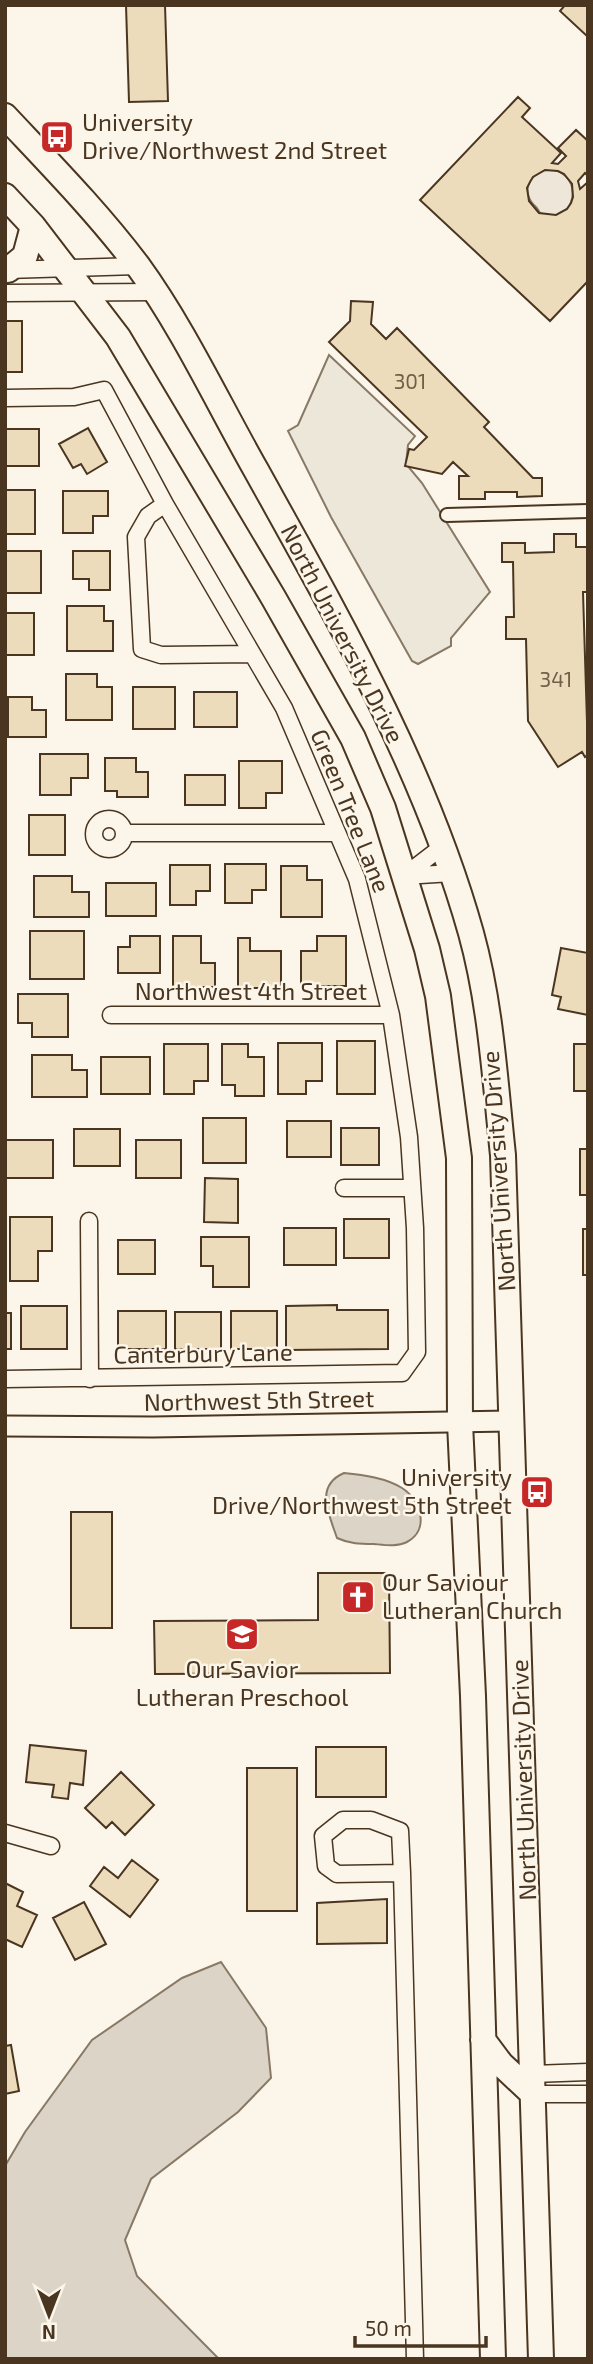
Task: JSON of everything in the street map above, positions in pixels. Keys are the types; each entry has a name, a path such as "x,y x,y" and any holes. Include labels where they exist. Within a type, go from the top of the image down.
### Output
{"main road":[{"name":"North University Drive","path":"5,116 97,214 172,316 209,388 323,589 393,727 443,846 472,935 487,1011 500,1130 513,1421 541,2359"},
{"name":"North University Drive","path":"5,196 33,226 118,337 354,738 383,808 427,948 438,996 459,1157 460,1423 473,1696 493,2359"},
{"path":"6,277 24,256 33,226"},
{"path":"483,2040 501,2064 533,2084"}],"street":[{"path":"6,277 65,269 137,266"},
{"path":"6,277 84,293 156,292"},
{"name":"Green Tree Lane","path":"5,398 74,397 104,390 164,504 284,708 357,879 391,1014 409,1137 417,1352 402,1373"},
{"path":"164,504 148,516 136,537 142,649 161,655 252,654"},
{"path":"447,515 588,511"},
{"path":"124,832 337,832"},
{"path":"404,876 443,846"},
{"path":"404,876 452,873"},
{"name":"Northwest 4th Street","path":"111,1014 391,1014"},
{"path":"344,1188 412,1188"},
{"path":"89,1222 90,1379"},
{"name":"Canterbury Lane","path":"5,1379 402,1373"},
{"name":"Northwest 5th Street","path":"5,1426 153,1427 513,1421"},
{"path":"402,1873 337,1874 326,1866 323,1836 343,1820 372,1820 400,1831 402,1873 415,2359"},
{"path":"5,1833 51,1846"},
{"path":"533,2084 588,2072"},
{"path":"533,2084 588,2094"}],"shaded area":[{"path":"551,169 562,173 572,189 569,207 554,216 540,213 531,201 527,189 532,178"},
{"path":"329,355 415,436 408,445 406,464 422,483 490,592 451,638 451,646 418,664 412,661 331,517 288,431 298,425"},
{"path":"344,1473 382,1479 409,1493 418,1507 421,1523 414,1537 403,1544 391,1545 355,1543 337,1538 326,1493 329,1485"},
{"path":"221,1962 266,2028 271,2078 238,2112 151,2179 125,2240 137,2276 219,2359 5,2359 5,2166 25,2132 92,2040 182,1978"}],"building":[{"path":"126,5 165,5 168,101 129,102"},
{"path":"565,5 588,5 588,37 560,11"},
{"path":"518,97 530,108 522,117 561,153 552,163 558,164 566,156 558,148 576,130 588,141 588,176 585,173 578,181 580,189 588,182 588,281 550,321 420,200","holes":["545,170 558,171 572,184 571,203 567,209 556,215 539,213 529,201 527,188 533,177"]},
{"path":"351,301 373,302 371,324 386,339 397,328 489,422 484,427 533,478 542,478 542,496 517,497 517,492 485,492 485,499 459,499 459,476 468,476 453,462 442,474 405,466 409,449 414,450 427,437 329,342 350,321"},
{"path":"5,321 22,321 22,372 5,372"},
{"path":"88,428 107,462 87,474 81,464 73,468 59,444"},
{"path":"5,429 39,429 39,466 5,466"},
{"path":"5,490 35,490 35,534 5,534"},
{"path":"63,491 108,491 108,516 93,516 93,533 63,533"},
{"path":"554,534 576,534 576,547 588,547 588,592 583,592 588,755 585,757 582,752 558,767 528,721 526,639 506,639 506,617 514,617 513,562 502,562 502,543 525,543 525,553 554,552"},
{"path":"5,551 41,551 41,593 5,593"},
{"path":"73,551 110,551 110,590 89,590 89,579 73,579"},
{"path":"67,606 104,606 104,621 113,621 113,651 67,651"},
{"path":"5,613 34,613 34,655 5,655"},
{"path":"66,674 97,674 97,687 112,687 112,720 66,720"},
{"path":"133,687 175,687 175,729 133,729"},
{"path":"194,692 237,692 237,727 194,727"},
{"path":"8,697 32,697 32,710 46,710 46,737 8,737"},
{"path":"40,754 88,754 88,778 71,778 71,795 40,795"},
{"path":"105,758 136,758 136,772 148,772 148,797 117,797 117,791 105,791"},
{"path":"239,761 282,761 282,793 266,793 266,808 239,808"},
{"path":"185,775 225,775 225,805 185,805"},
{"path":"29,815 65,815 65,855 29,855"},
{"path":"225,864 266,864 266,890 252,890 252,903 225,903"},
{"path":"170,865 210,865 210,891 196,891 196,905 170,905"},
{"path":"281,866 307,866 307,880 322,880 322,917 281,917"},
{"path":"34,876 72,876 72,892 89,892 89,917 34,917"},
{"path":"106,883 156,883 156,916 106,916"},
{"path":"30,931 84,931 84,979 30,979"},
{"path":"130,936 160,936 160,973 118,973 118,947 130,947"},
{"path":"173,936 201,936 201,963 215,963 215,987 173,987"},
{"path":"317,936 346,936 346,986 301,986 301,951 317,951"},
{"path":"238,938 250,938 250,951 281,951 281,988 238,988"},
{"path":"561,948 588,953 588,1015 558,1009 561,997 552,995"},
{"path":"18,994 68,994 68,1037 32,1037 32,1023 18,1023"},
{"path":"337,1041 375,1041 375,1094 337,1094"},
{"path":"278,1043 322,1043 322,1081 306,1081 306,1094 278,1094"},
{"path":"164,1044 208,1044 208,1081 194,1081 194,1094 164,1094"},
{"path":"222,1044 248,1044 248,1057 264,1057 264,1096 235,1096 235,1085 222,1085"},
{"path":"574,1044 588,1044 588,1091 574,1091"},
{"path":"32,1055 72,1055 72,1070 87,1070 87,1097 32,1097"},
{"path":"101,1057 150,1057 150,1094 101,1094"},
{"path":"203,1118 246,1118 246,1163 203,1163"},
{"path":"287,1121 331,1121 331,1157 287,1157"},
{"path":"341,1128 379,1128 379,1165 341,1165"},
{"path":"74,1129 120,1129 120,1166 74,1166"},
{"path":"5,1140 53,1140 53,1178 5,1178"},
{"path":"136,1140 181,1140 181,1178 136,1178"},
{"path":"580,1149 588,1149 588,1195 580,1195"},
{"path":"205,1178 238,1179 238,1223 204,1222"},
{"path":"10,1217 52,1217 52,1251 38,1251 38,1281 10,1281"},
{"path":"344,1219 389,1219 389,1258 344,1258"},
{"path":"284,1228 336,1228 336,1265 284,1265"},
{"path":"583,1229 588,1229 588,1275 583,1275"},
{"path":"201,1237 249,1237 249,1287 213,1287 213,1266 201,1266"},
{"path":"118,1240 155,1240 155,1274 118,1274"},
{"path":"337,1305 337,1310 388,1310 388,1349 286,1350 286,1306"},
{"path":"21,1306 67,1306 67,1349 21,1349"},
{"path":"118,1311 166,1311 166,1349 118,1349"},
{"path":"231,1311 277,1311 277,1349 231,1349"},
{"path":"175,1312 221,1312 221,1349 175,1349"},
{"path":"5,1313 11,1313 11,1349 5,1349"},
{"path":"71,1512 112,1512 112,1628 71,1628"},
{"path":"318,1573 389,1573 390,1673 155,1674 154,1621 318,1620"},
{"path":"30,1745 86,1751 83,1785 70,1783 68,1799 52,1797 54,1785 26,1782"},
{"path":"316,1747 386,1747 386,1797 316,1797"},
{"path":"247,1768 297,1768 297,1911 247,1911"},
{"path":"121,1772 154,1805 125,1835 112,1822 106,1828 85,1808"},
{"path":"132,1860 158,1880 130,1917 90,1886 104,1867 118,1878"},
{"path":"5,1883 23,1892 17,1906 37,1915 22,1947 5,1939"},
{"path":"387,1899 387,1943 317,1944 317,1903"},
{"path":"84,1902 106,1944 75,1960 53,1918"},
{"path":"11,2045 19,2091 5,2094 5,2046"}],"place":[{"name":"University Drive/Northwest 2nd Street","path":"57,137"},
{"name":"University Drive/Northwest 5th Street","path":"537,1492"},
{"name":"Our Saviour Lutheran Church","path":"358,1597"},
{"name":"Our Savior Lutheran Preschool","path":"242,1634"}]}
